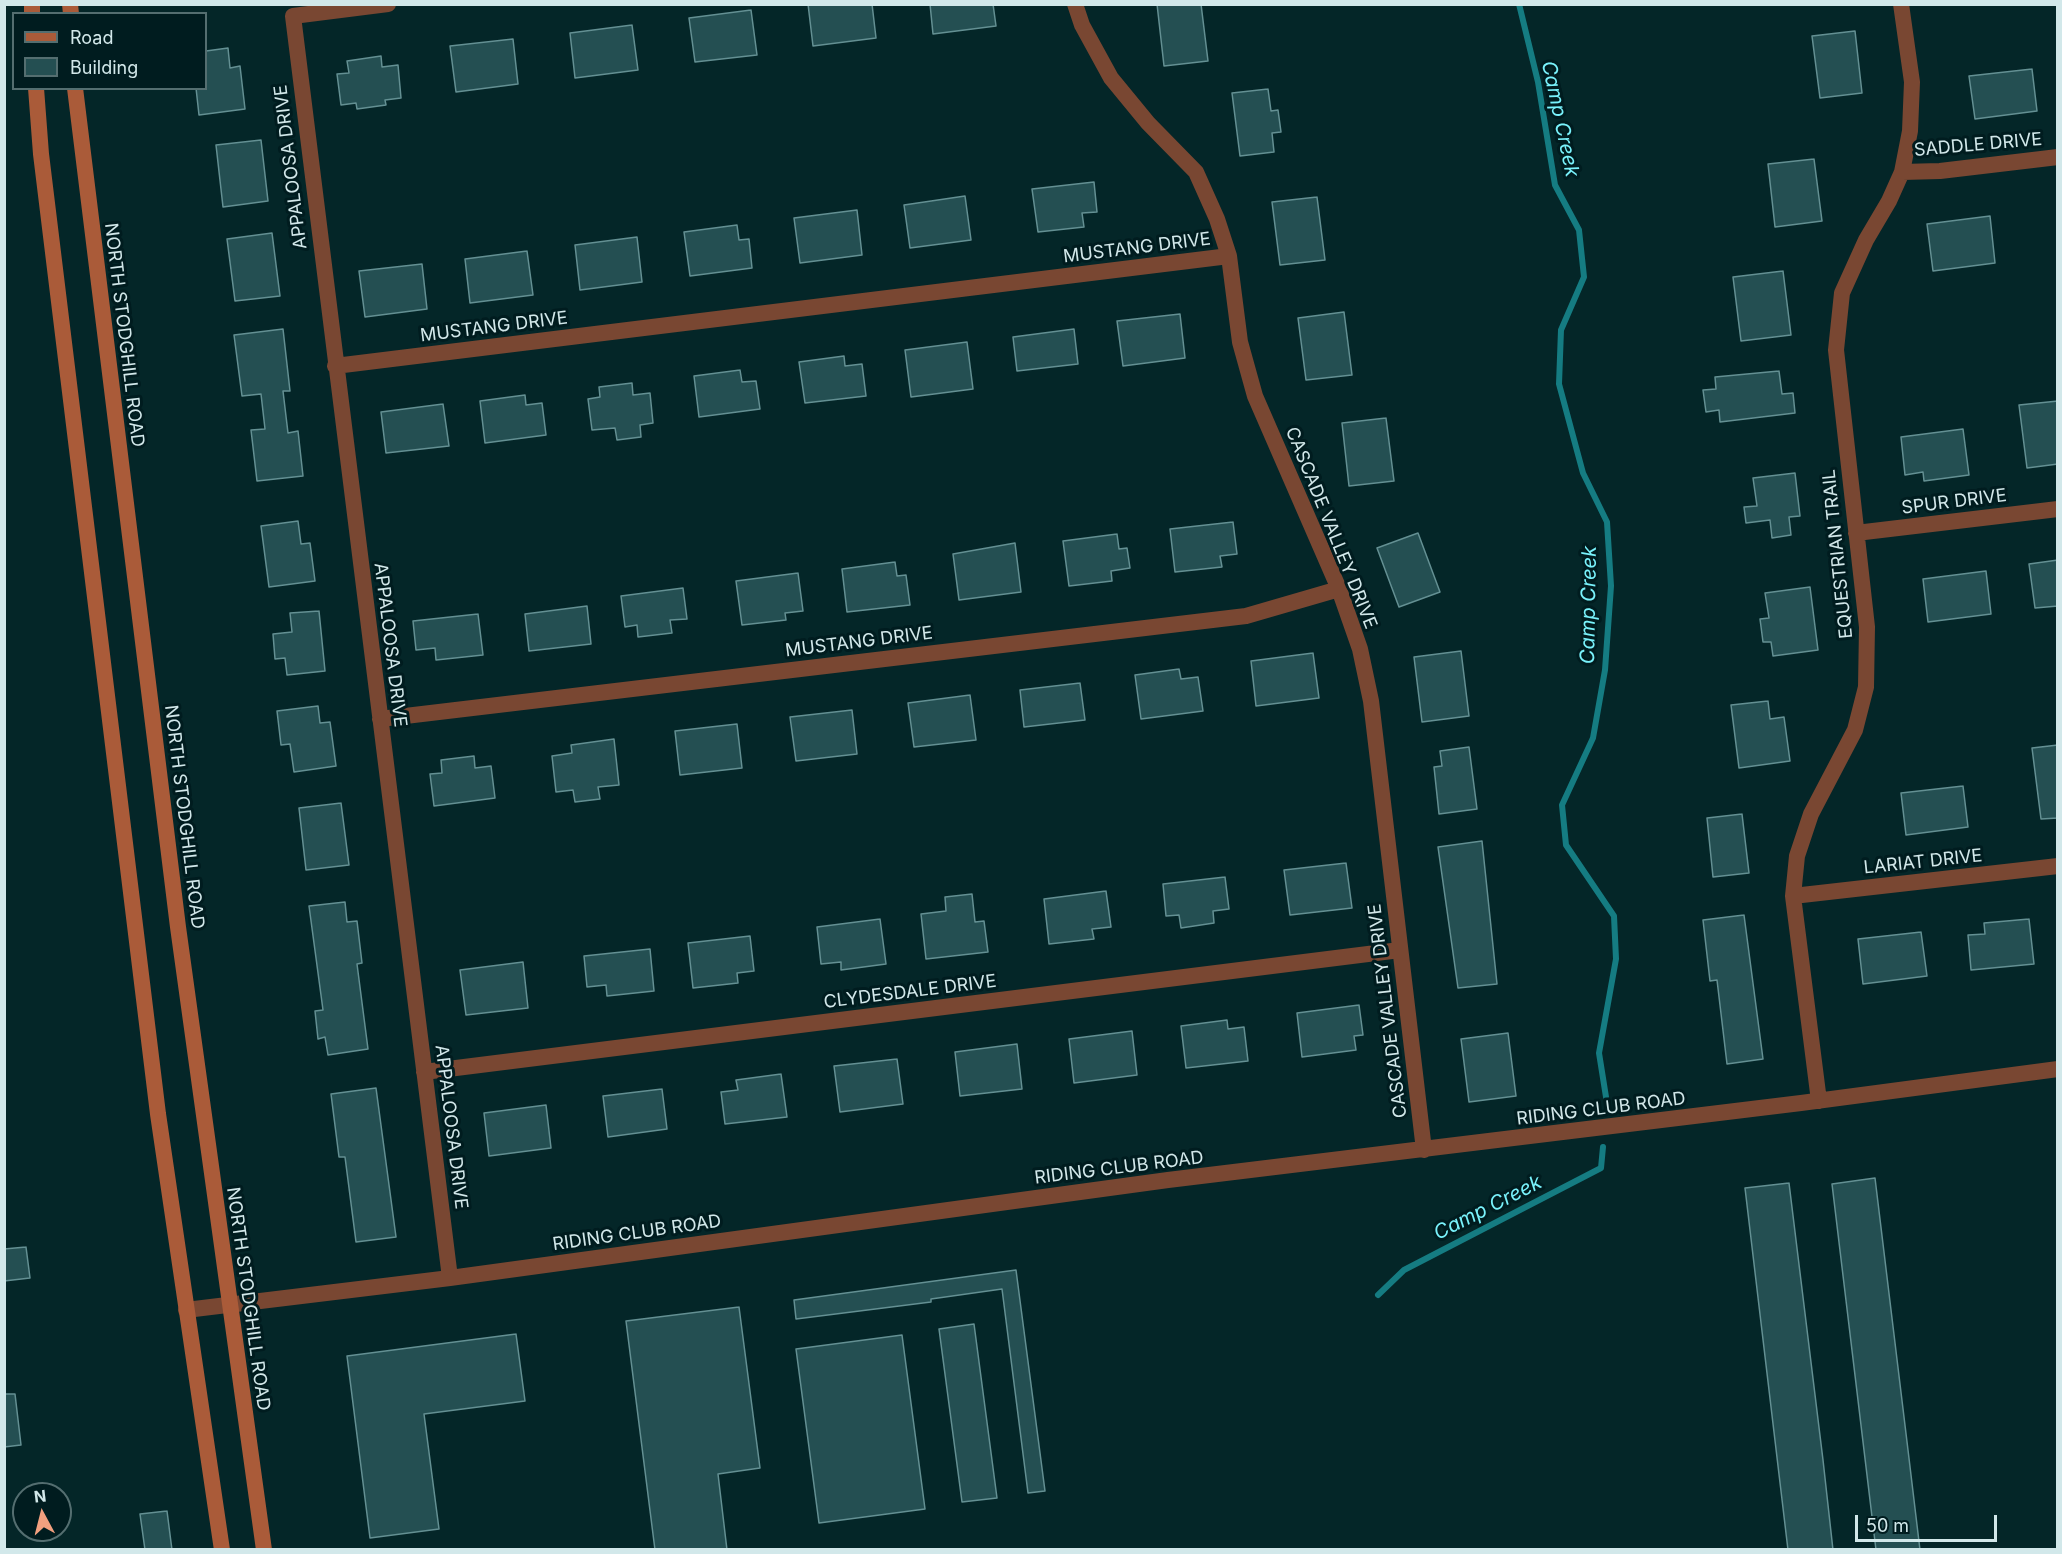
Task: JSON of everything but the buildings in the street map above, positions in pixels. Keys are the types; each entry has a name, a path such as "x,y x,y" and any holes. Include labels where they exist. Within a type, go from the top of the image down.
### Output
{"main road":[{"path":"36,90 41,154 158,1114 222,1550"},
{"name":"NORTH STODGHILL ROAD","path":"75,90 178,927 264,1550"}],"street":[{"name":"APPALOOSA DRIVE","path":"388,4 293,16 450,1278"},
{"name":"CASCADE VALLEY DRIVE","path":"1075,4 1082,25 1111,78 1148,123 1196,172 1217,219 1229,256 1240,342 1255,396 1339,589 1360,649 1371,701 1424,1150"},
{"name":"EQUESTRIAN TRAIL","path":"1819,1101 1793,896 1797,856 1811,814 1855,730 1866,687 1867,627 1836,350 1842,293 1866,240 1889,201 1902,172 1910,131 1912,82 1901,4"},
{"name":"SADDLE DRIVE","path":"1902,172 1940,171 2058,157"},
{"name":"MUSTANG DRIVE","path":"335,366 1229,256"},
{"name":"SPUR DRIVE","path":"1856,533 2058,508"},
{"name":"MUSTANG DRIVE","path":"380,719 1246,616 1339,589"},
{"name":"LARIAT DRIVE","path":"1793,896 2058,867"},
{"name":"CLYDESDALE DRIVE","path":"424,1072 1400,950"},
{"name":"RIDING CLUB ROAD","path":"186,1310 450,1278 1157,1182 1819,1101 2058,1069"}],"waterway":[{"name":"Camp Creek","path":"1519,4 1538,82 1555,185 1579,230 1584,277 1561,330 1559,384 1583,473 1607,522 1611,586 1605,670 1593,738 1562,805 1566,845 1614,916 1616,959 1599,1053 1606,1097"},
{"name":"Camp Creek","path":"1378,1295 1404,1270 1601,1168 1603,1147"}]}
